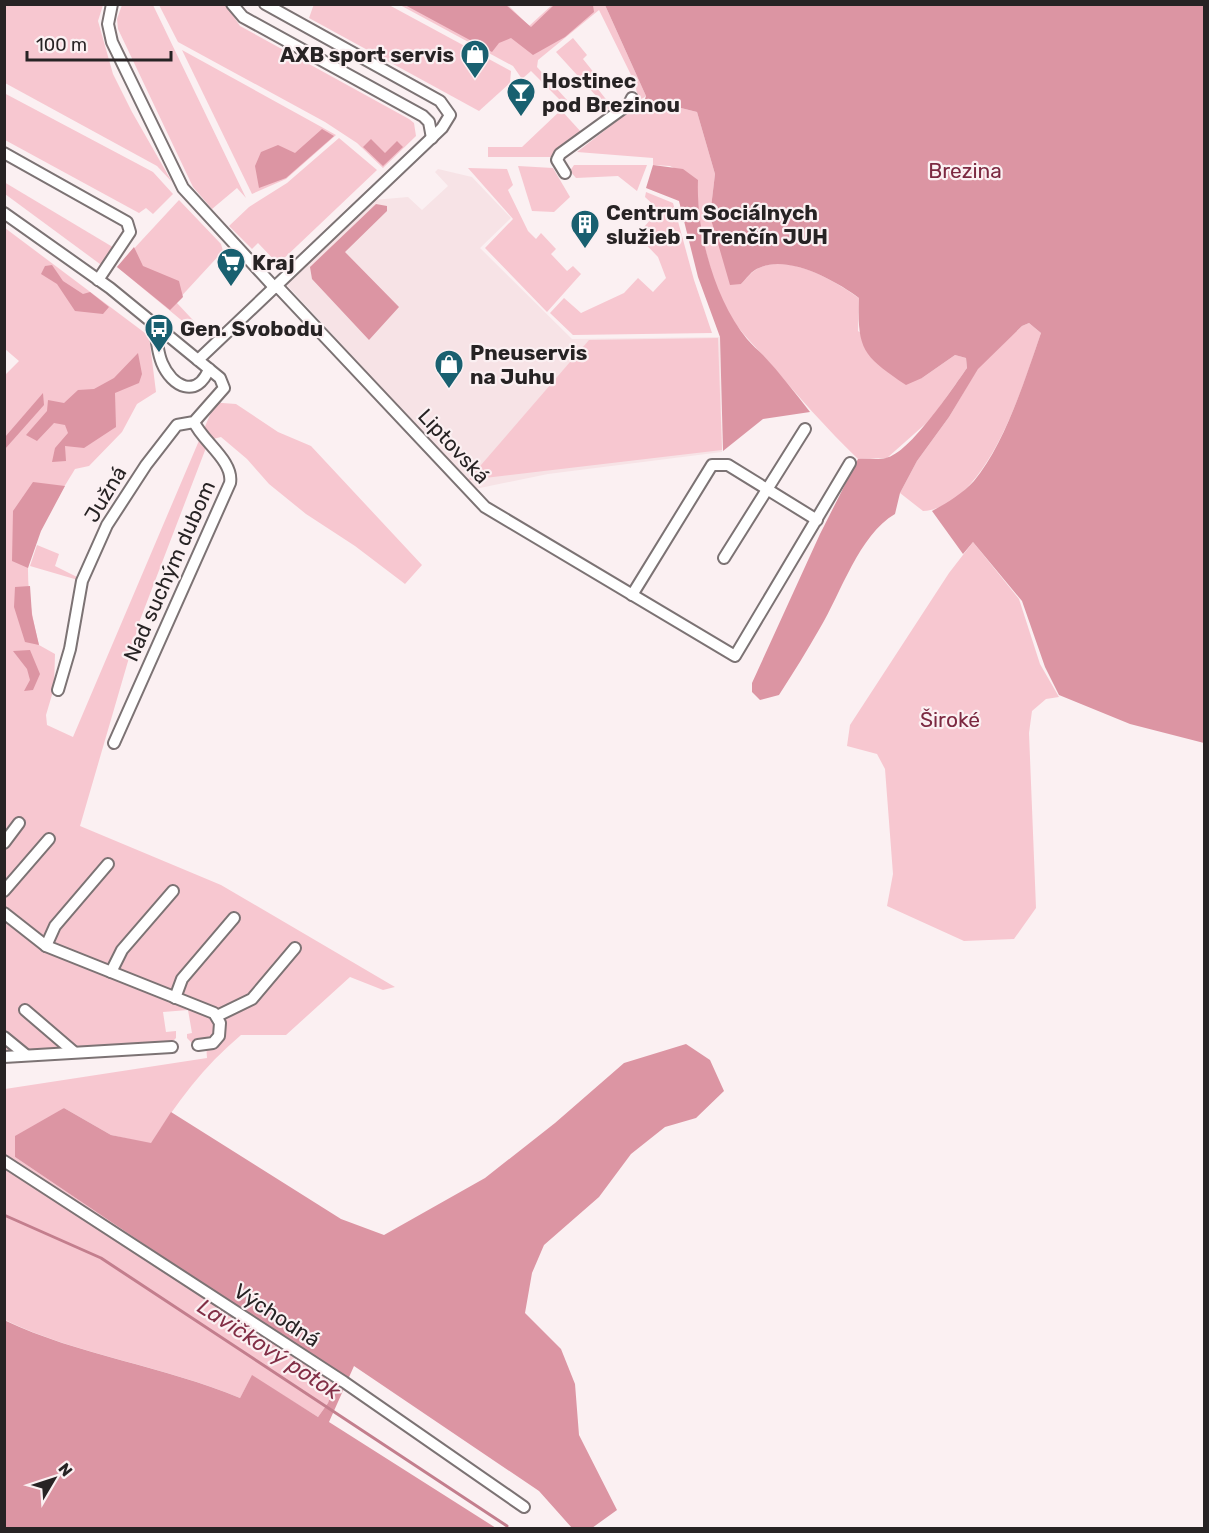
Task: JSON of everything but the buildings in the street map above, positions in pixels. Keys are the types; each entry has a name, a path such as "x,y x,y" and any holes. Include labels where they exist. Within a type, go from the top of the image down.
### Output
{"street":[{"name":"Liptovská","path":"112,4 108,24 112,42 183,188 485,507 735,656 850,463"},
{"path":"232,4 243,16 423,116 429,122 432,138"},
{"path":"4,213 98,280 198,360 432,138 450,116 444,105 265,4"},
{"path":"565,173 557,159 560,154 629,104 632,98"},
{"path":"4,153 127,222 130,232 98,280"},
{"path":"154,324 161,360 168,375 175,381 188,387 196,387 205,379 209,369"},
{"name":"Južná","path":"58,690 70,649 82,581 108,525 146,465 177,424 194,422 224,388 220,378 198,360"},
{"name":"Nad suchým dubom","path":"114,743 230,483 229,468 198,432 194,422"},
{"path":"724,558 805,429"},
{"path":"632,595 712,465 728,465 817,519"},
{"path":"4,843 19,823"},
{"path":"4,891 49,839"},
{"path":"46,946 55,926 108,864"},
{"path":"111,972 120,953 173,891"},
{"path":"4,914 46,946 217,1016 221,1026 219,1036 213,1042 198,1045"},
{"path":"175,998 182,979 234,918"},
{"path":"217,1016 252,999 295,948"},
{"path":"25,1010 74,1053"},
{"path":"4,1037 26,1055"},
{"path":"4,1057 172,1047"},
{"name":"Východná","path":"4,1161 344,1382 524,1507"}],"shaded area":[{"path":"438,169 472,177 511,218 480,248 572,339 720,337 722,452 548,474 475,489 285,283 373,200 408,197 422,210 448,186 435,172"}],"green space":[{"path":"8,4 103,5 98,21 113,74 172,182 157,166 5,83 4,7"},
{"path":"314,4 389,5 511,71 510,83 479,111 309,18"},
{"path":"122,5 153,5 246,198 237,188 212,209 193,187 118,29 117,19"},
{"path":"159,5 226,5 240,26 409,119 414,123 416,136 383,168 357,143 325,122 178,42"},
{"path":"400,5 508,5 529,26 552,5 605,5 646,96 639,101 634,81 599,10 538,60 537,67 567,100 563,103 531,71 522,79 513,66"},
{"path":"405,5 506,5 531,27 554,5 593,5 594,12 565,37 533,55 511,38 499,43 492,52"},
{"name":"Brezina","path":"605,5 1204,5 1204,743 1130,724 1059,695 1045,667 1022,601 973,542 963,554 932,511 954,498 974,481 1005,430 1041,333 1029,323 1022,326 978,369 949,417 917,461 900,493 895,514 882,523 861,550 828,614 779,695 760,700 752,692 752,683 820,534 858,459 886,458 896,454 907,445 930,419 967,368 966,358 955,355 922,378 906,385 880,366 866,350 859,329 859,298 838,284 811,271 784,264 756,269 741,284 730,285 710,216 715,174 697,112 645,99 646,96"},
{"path":"573,38 587,55 583,59 599,79 594,84 612,107 609,110 556,52"},
{"path":"182,50 336,135 286,179 252,194"},
{"path":"4,93 153,172 173,194 153,214 146,208 139,213 5,140"},
{"path":"645,99 697,112 715,174 710,216 741,284 757,269 771,264 797,266 825,277 859,298 858,331 922,378 955,355 966,358 967,368 931,419 887,458 858,459 801,399 732,319 709,265 699,213 697,180 670,166 653,165 653,158 577,152"},
{"path":"561,110 582,133 553,157 488,157 488,147 522,147"},
{"path":"322,129 334,136 286,178 259,188 255,166 261,152 278,145 295,153"},
{"path":"339,138 377,170 278,264 258,243 252,249 229,226 249,207 287,183"},
{"path":"371,139 385,153 397,141 403,147 383,166 363,147"},
{"path":"574,165 647,165 637,191 618,176 576,178 570,171"},
{"path":"653,165 683,169 698,180 698,200 704,242 716,284 725,304 747,339 810,412 763,419 723,451 720,337 698,277 679,201 646,188"},
{"path":"518,166 553,168 570,197 554,212 532,211"},
{"path":"468,168 507,169 513,185 508,190 528,231 536,239 541,233 556,249 551,254 567,271 573,266 581,274 547,312 485,248 513,219"},
{"path":"4,182 116,249 104,267 5,194"},
{"path":"646,192 673,203 694,280 712,333 573,335 550,313 564,298 581,313 624,293 638,278 653,292 666,278 658,257 637,235 659,210 645,197"},
{"path":"179,200 221,244 223,251 176,302 206,334 203,338 117,267"},
{"path":"376,204 387,206 387,211 345,252 399,307 369,340 312,279 310,267"},
{"path":"5,228 149,336 156,392 137,404 122,432 89,466 75,469 46,519 33,547 28,571 33,618 39,645 55,654 54,688 46,715 47,725 73,737 212,410 209,402 236,404 278,432 311,446 422,565 405,584 355,546 306,514 269,484 247,459 221,437 209,440 140,620 80,826 221,885 395,987 383,990 350,977 286,1035 241,1035 215,1059 192,1086 170,1114 151,1144 111,1135 64,1108 15,1157 339,1375 328,1403 318,1417 252,1376 240,1398 182,1377 63,1343 5,1320 5,1089 207,1058 206,1043 192,1043 187,1038 187,1034 192,1033 188,1010 163,1012 166,1032 176,1031 176,1038 172,1042 5,1053 4,376 19,361 5,349"},
{"path":"134,247 143,266 179,281 183,297 170,310 117,267"},
{"path":"52,265 63,281 83,294 90,292 109,307 103,314 75,311 57,284 41,274 45,266"},
{"path":"1029,323 1041,333 1000,440 984,467 966,489 946,505 923,511 900,493 917,461 949,417 978,368 1022,326"},
{"path":"718,338 722,450 468,480 589,340"},
{"path":"138,353 142,374 139,383 115,393 116,427 84,448 65,446 66,461 52,462 55,448 68,433 65,425 54,423 37,441 26,435 47,411 48,400 64,403 78,390 94,389 114,378"},
{"path":"43,393 44,405 5,449 5,437"},
{"path":"33,482 65,486 41,531 28,568 12,561 13,511"},
{"name":"Široké","path":"973,542 1019,599 1040,664 1059,697 1046,699 1032,711 1029,733 1036,908 1014,939 964,941 887,906 893,874 885,769 877,754 847,746 850,725 949,573"},
{"path":"37,545 59,554 55,566 79,578 78,580 30,566"},
{"path":"30,586 32,615 39,645 25,642 14,607 15,587"},
{"path":"30,650 40,674 33,690 24,691 30,680 27,669 13,651"},
{"path":"686,1044 710,1060 724,1091 696,1118 665,1127 631,1154 599,1197 544,1245 532,1273 525,1313 561,1349 575,1384 579,1435 617,1510 592,1528 572,1528 539,1491 354,1366 329,1422 496,1528 5,1528 4,1320 62,1343 182,1377 240,1398 252,1375 318,1417 328,1403 338,1375 15,1157 15,1136 64,1108 111,1135 151,1143 171,1112 341,1219 384,1235 485,1178 555,1123 624,1063"}],"waterway":[{"name":"Lavičkový potok","path":"4,1215 101,1258 507,1526"}],"place":[{"name":"AXB sport servis","path":"475,80"},
{"name":"Hostinec pod Brezinou","path":"521,118"},
{"name":"Centrum Sociálnych služieb - Trenčín JUH","path":"585,250"},
{"name":"Kraj","path":"231,288"},
{"name":"Gen. Svobodu","path":"159,354"},
{"name":"Pneuservis na Juhu","path":"449,390"}]}
